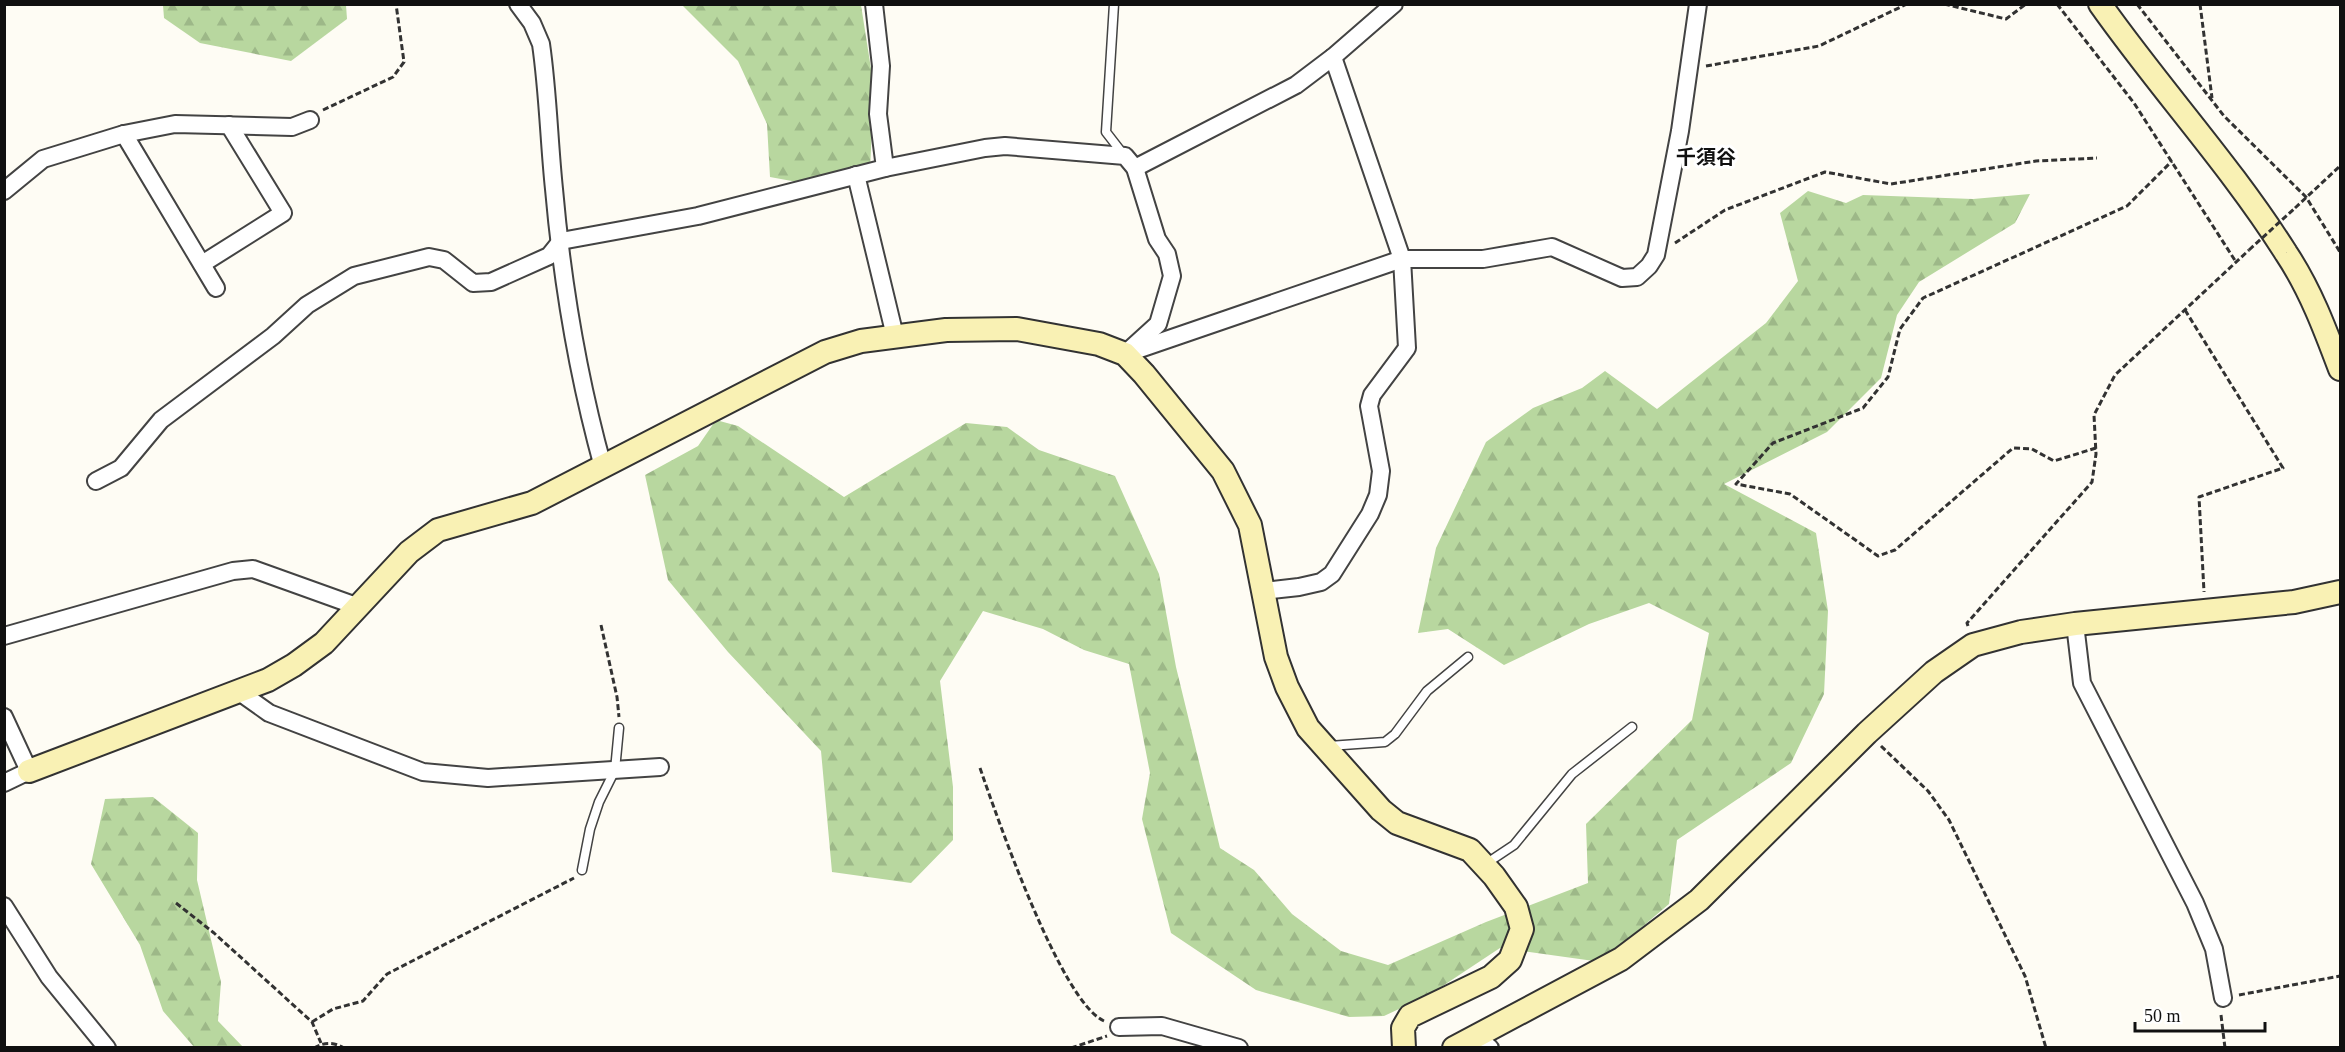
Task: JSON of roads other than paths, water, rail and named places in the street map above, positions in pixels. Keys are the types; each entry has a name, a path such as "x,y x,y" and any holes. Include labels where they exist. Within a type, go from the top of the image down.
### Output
{"street":[{"path":"518,4 532,23 541,44 554,192 561,241 592,427 603,467"},
{"path":"874,4 881,66 878,114 885,168"},
{"path":"96,482 121,468 161,420 273,336 308,305 354,276 429,257 444,260 473,283 491,282 549,256 561,241 698,216 885,168 1005,146 1130,162 1296,85 1333,57 1394,4"},
{"path":"1125,354 1402,259 1483,259 1552,247 1622,278 1636,277 1649,266 1656,255 1689,69 1698,4"},
{"path":"2100,4 2255,208 2287,254 2314,304 2340,369"},
{"path":"1263,591 1321,582 1332,574 1370,514 1378,495 1381,471 1369,406 1371,395 1407,348 1402,259 1333,57"},
{"path":"4,191 43,159 124,134 175,123 292,127 310,120"},
{"path":"202,264 284,213 229,125"},
{"path":"124,134 216,288"},
{"path":"1125,354 1158,324 1172,276 1167,254 1157,239 1130,162"},
{"path":"856,175 895,336"},
{"path":"4,783 29,771 268,680 294,665 324,643 409,552 438,530 532,503 825,351 861,341 946,330 1017,329 1099,344 1125,354 1223,471 1250,525 1276,657 1287,687 1308,728 1381,810 1397,823 1470,850 1516,906 1522,929 1510,960 1491,977 1410,1016 1403,1028 1404,1047"},
{"path":"4,636 233,571 253,569 359,607"},
{"path":"1454,1047 1483,1042 1620,959 1699,900 1867,733 1934,672 1973,645 2021,632 2075,624 2294,602 2340,592"},
{"path":"2075,624 2082,683 2194,903 2214,949 2223,998"},
{"path":"238,692 269,713 423,771 488,778 660,767"},
{"path":"4,717 29,771"},
{"path":"4,906 49,977 107,1047"},
{"path":"1119,1027 1162,1026 1239,1047"}],"lane":[{"path":"1114,4 1106,132 1130,162"},
{"path":"1325,747 1385,742 1395,734 1427,690 1468,657"},
{"path":"1484,865 1514,845 1572,774 1632,727"},
{"path":"582,870 590,829 599,802 615,770 619,728"}],"district":[{"name":"千須谷","path":"1706,157"}]}
